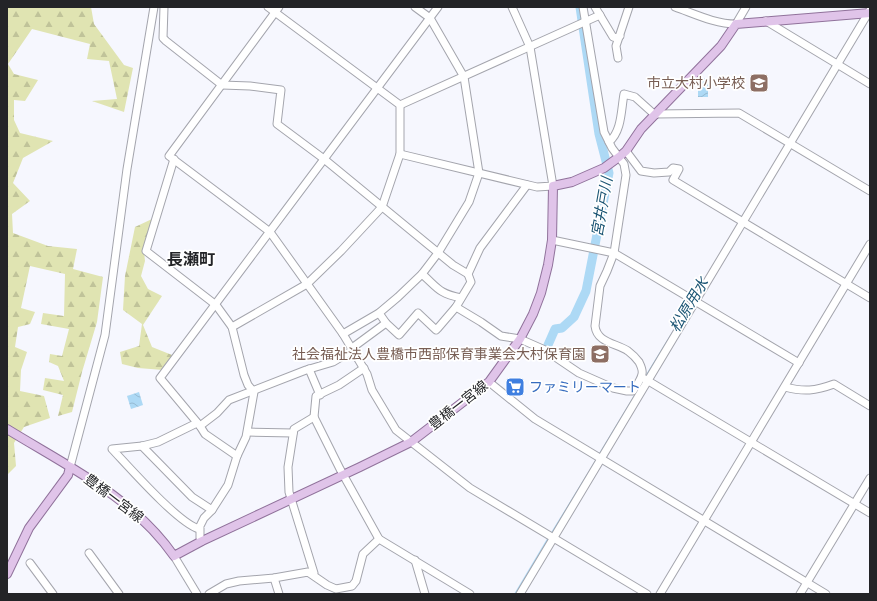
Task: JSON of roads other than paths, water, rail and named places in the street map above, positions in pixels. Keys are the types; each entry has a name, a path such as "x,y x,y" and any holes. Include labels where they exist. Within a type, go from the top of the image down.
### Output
{"main road":[{"path":"553,186 572,182 604,168 626,151 641,129 721,46 736,24 869,12"},
{"name":"豊橋一宮線","path":"7,574 29,528 68,475 70,467 105,489 134,510 158,534 174,556 411,442 489,382 520,339 533,314 541,293 548,264 552,240 553,186"},
{"path":"7,429 70,467"}],"street":[{"path":"70,467 105,335 127,169 154,7"},
{"path":"164,7 164,38 166,41 222,85 250,86 282,90 277,124 324,159 453,265 468,274 471,282 456,307 436,330 418,313 399,335 386,324 379,313"},
{"path":"268,7 277,10 400,105"},
{"path":"343,334 379,313 422,274 438,253 469,202 479,173 464,77 430,18 415,7"},
{"path":"237,456 204,434 198,424 160,378 438,7"},
{"path":"400,154 527,185 537,187 553,186 530,47 512,7"},
{"path":"583,7 583,23 602,125 608,142 624,164 626,175 614,253 600,286 595,326 596,331 601,338 627,350 632,354 642,368 645,379 870,513"},
{"path":"595,7 613,37 616,38 620,36"},
{"path":"618,58 616,46 629,7"},
{"path":"676,7 710,20 725,24 736,24 746,7"},
{"path":"277,10 169,156 270,232 343,334 368,374 372,390 396,430 470,488 647,594"},
{"path":"520,594 551,537 645,379 835,64 869,12"},
{"path":"400,105 600,15"},
{"path":"766,21 870,84"},
{"path":"608,142 614,137 619,128 624,94 635,97 655,114 740,113 870,191"},
{"path":"232,327 307,284 341,251 382,207 400,154 400,105"},
{"path":"626,151 641,171 654,173 669,172 674,168 679,169 673,180 870,298"},
{"path":"174,159 146,250 216,305 232,327 244,375 248,386 254,392 248,432 237,456 228,485 212,510 204,518 199,529 202,542"},
{"path":"468,274 480,248 527,185"},
{"path":"552,240 614,253 799,362"},
{"path":"660,594 870,244"},
{"path":"422,274 435,287 445,294 461,298"},
{"path":"456,307 501,336 520,339 545,350 579,373 613,388 633,391 645,379"},
{"path":"199,529 177,514 112,449 142,446 158,442 198,424 217,413 230,400 309,369 333,362 386,324"},
{"path":"364,368 339,385 316,396 314,417 343,475 379,539 470,594"},
{"path":"309,369 320,395"},
{"path":"489,382 535,419 826,594"},
{"path":"785,386 797,390 810,391 834,384 870,406"},
{"path":"313,574 314,573 289,492 288,474 294,429 314,417"},
{"path":"248,432 293,433"},
{"path":"142,446 192,497 212,510"},
{"path":"800,594 870,478"},
{"path":"210,594 226,584 239,581 274,578 308,572 327,585 336,589 352,586 356,581 363,554 379,539"},
{"path":"89,553 119,594"},
{"path":"174,556 197,594"},
{"path":"416,560 425,594"},
{"path":"30,563 53,594"},
{"path":"274,578 279,594"}],"water":[{"path":"698,78 708,78 708,97 698,97"},
{"path":"139,392 143,405 131,409 127,396"}],"waterway":[{"name":"宮井戸川","path":"548,345 555,329 562,328 574,317 586,291 609,173 599,134 580,7"},
{"name":"松原用水","path":"646,376 692,301"},
{"name":"松原用水","path":"599,455 640,387"},
{"name":"松原用水","path":"551,534 597,459"},
{"name":"松原用水","path":"515,594 549,537"}],"place":[{"name":"市立大村小学校","path":"759,83"},
{"name":"社会福祉法人豊橋市西部保育事業会大村保育園","path":"600,354"},
{"name":"ファミリーマート","path":"515,387"}],"district":[{"name":"長瀬町","path":"191,259"}]}
